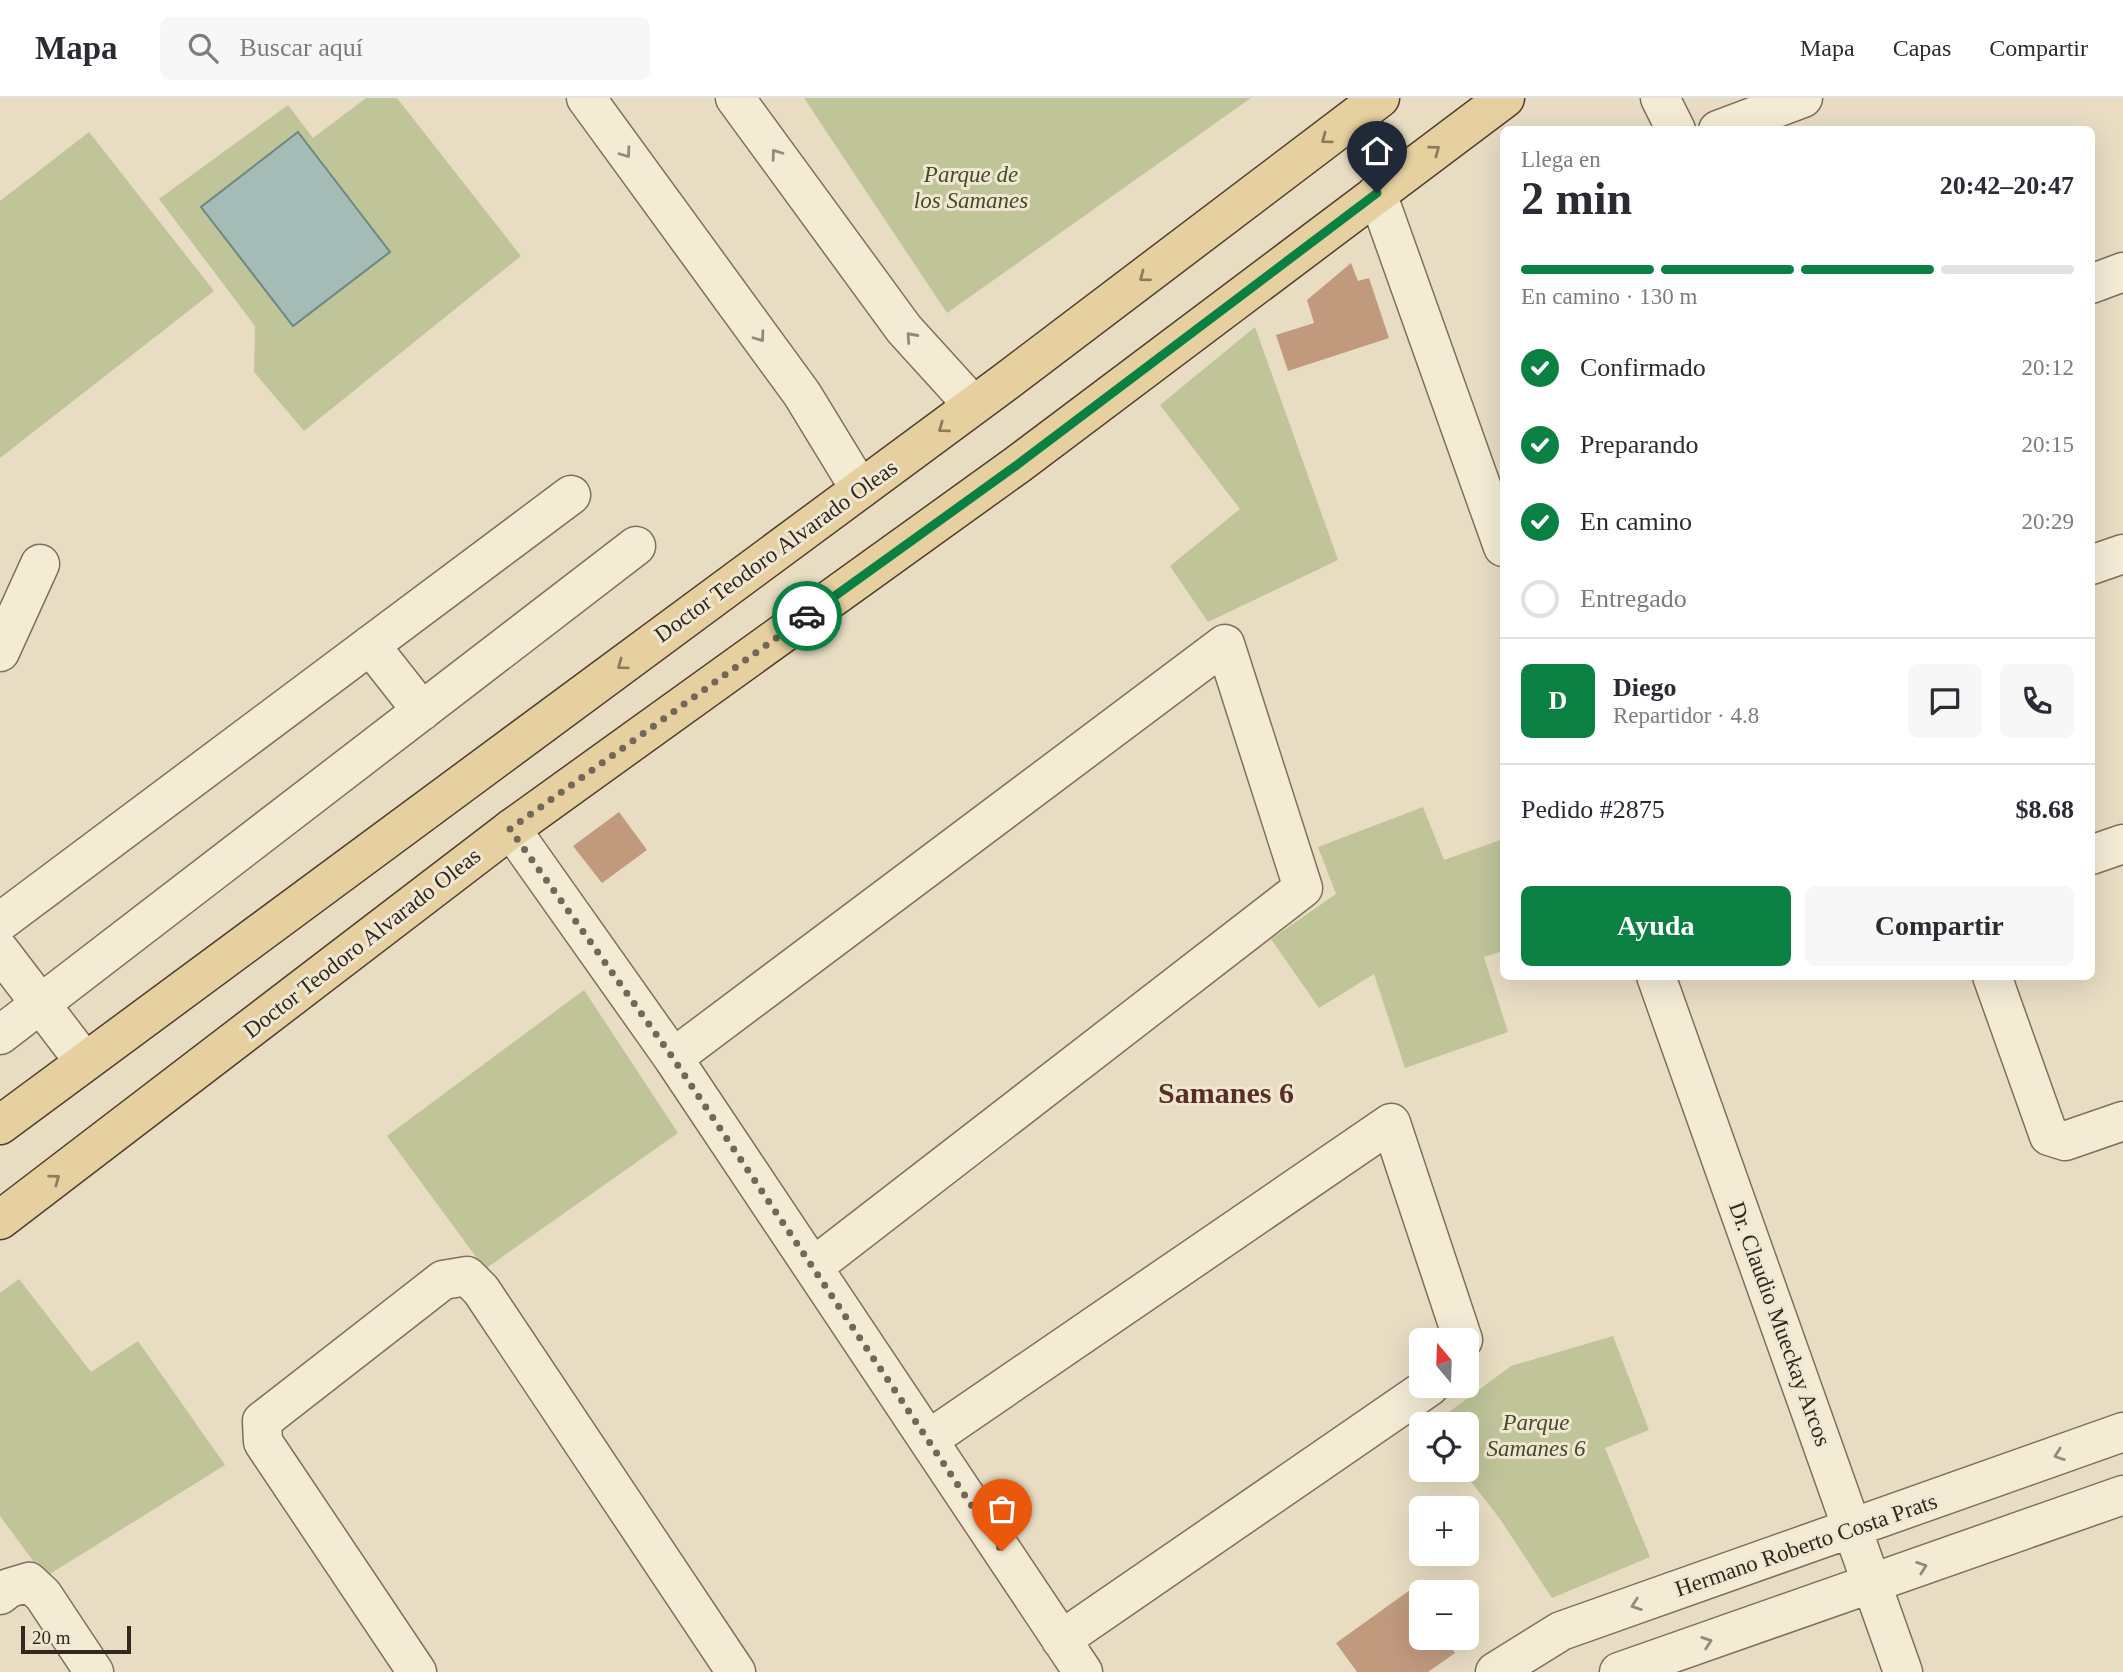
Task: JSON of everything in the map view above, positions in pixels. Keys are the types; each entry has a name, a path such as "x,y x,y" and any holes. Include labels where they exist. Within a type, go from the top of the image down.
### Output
{"main road":[{"name":"Doctor Teodoro Alvarado Oleas","path":"0,1125 973,405 1380,98"},
{"name":"Doctor Teodoro Alvarado Oleas","path":"0,1220 510,829 1017,465 1505,98"}],"street":[{"path":"586,98 802,394 860,489"},
{"path":"734,98 904,329 973,405"},
{"path":"1660,98 1674,126"},
{"path":"1729,126 1803,98"},
{"path":"1377,193 1500,539"},
{"path":"2095,282 2123,272"},
{"path":"0,922 571,495"},
{"path":"0,1035 636,546"},
{"path":"2095,564 2123,554"},
{"path":"0,652 40,564"},
{"path":"673,1058 1224,644 1303,888 813,1267"},
{"path":"370,645 422,711"},
{"path":"510,829 673,1058 1083,1672"},
{"path":"2095,854 2123,844"},
{"path":"0,951 84,1061"},
{"name":"Dr. Claudio Mueckay Arcos","path":"1657,980 1903,1672"},
{"path":"1993,980 2049,1136 2065,1141 2123,1121"},
{"path":"928,1440 1391,1123 1459,1328"},
{"path":"417,1672 263,1442 262,1421 443,1280 467,1276 481,1290 736,1672"},
{"path":"1061,1640 1413,1398"},
{"name":"Hermano Roberto Costa Prats","path":"1495,1672 1561,1631 2123,1432"},
{"path":"1619,1672 2123,1495"},
{"path":"0,1595 9,1588 29,1582 43,1595 94,1672"}],"green space":[{"path":"366,98 397,98 521,256 304,431 254,372 255,326 159,199 288,105 313,138"},
{"name":"Parque de los Samanes","path":"804,98 1251,98 947,313"},
{"path":"89,132 214,291 0,458 0,201"},
{"path":"1255,327 1338,560 1208,622 1170,566 1240,509 1160,405"},
{"path":"1423,807 1444,860 1500,840 1500,952 1484,957 1508,1032 1405,1068 1374,974 1319,1008 1271,939 1336,894 1318,847"},
{"path":"584,990 678,1133 485,1269 387,1136"},
{"path":"19,1279 91,1372 138,1341 225,1465 45,1577 0,1516 0,1293"},
{"name":"Parque Samanes 6","path":"1613,1336 1649,1430 1605,1448 1650,1557 1552,1598 1500,1519 1471,1482 1479,1482 1479,1412 1449,1412 1468,1398 1479,1398 1479,1390 1511,1366"}],"water":[{"path":"298,132 390,252 293,326 201,207"}],"building":[{"path":"1351,263 1358,281 1369,278 1389,338 1288,371 1276,335 1314,323 1307,300"},
{"path":"619,812 647,850 602,883 573,846"},
{"path":"1409,1591 1409,1650 1453,1650 1455,1653 1428,1672 1357,1672 1336,1643"}],"way so far":[{"path":"807,616 510,829 673,1058 1002,1551"}],"district":[{"name":"Samanes 6","path":"1226,1092"}],"route":[{"path":"807,616 1017,465 1377,193"}]}
